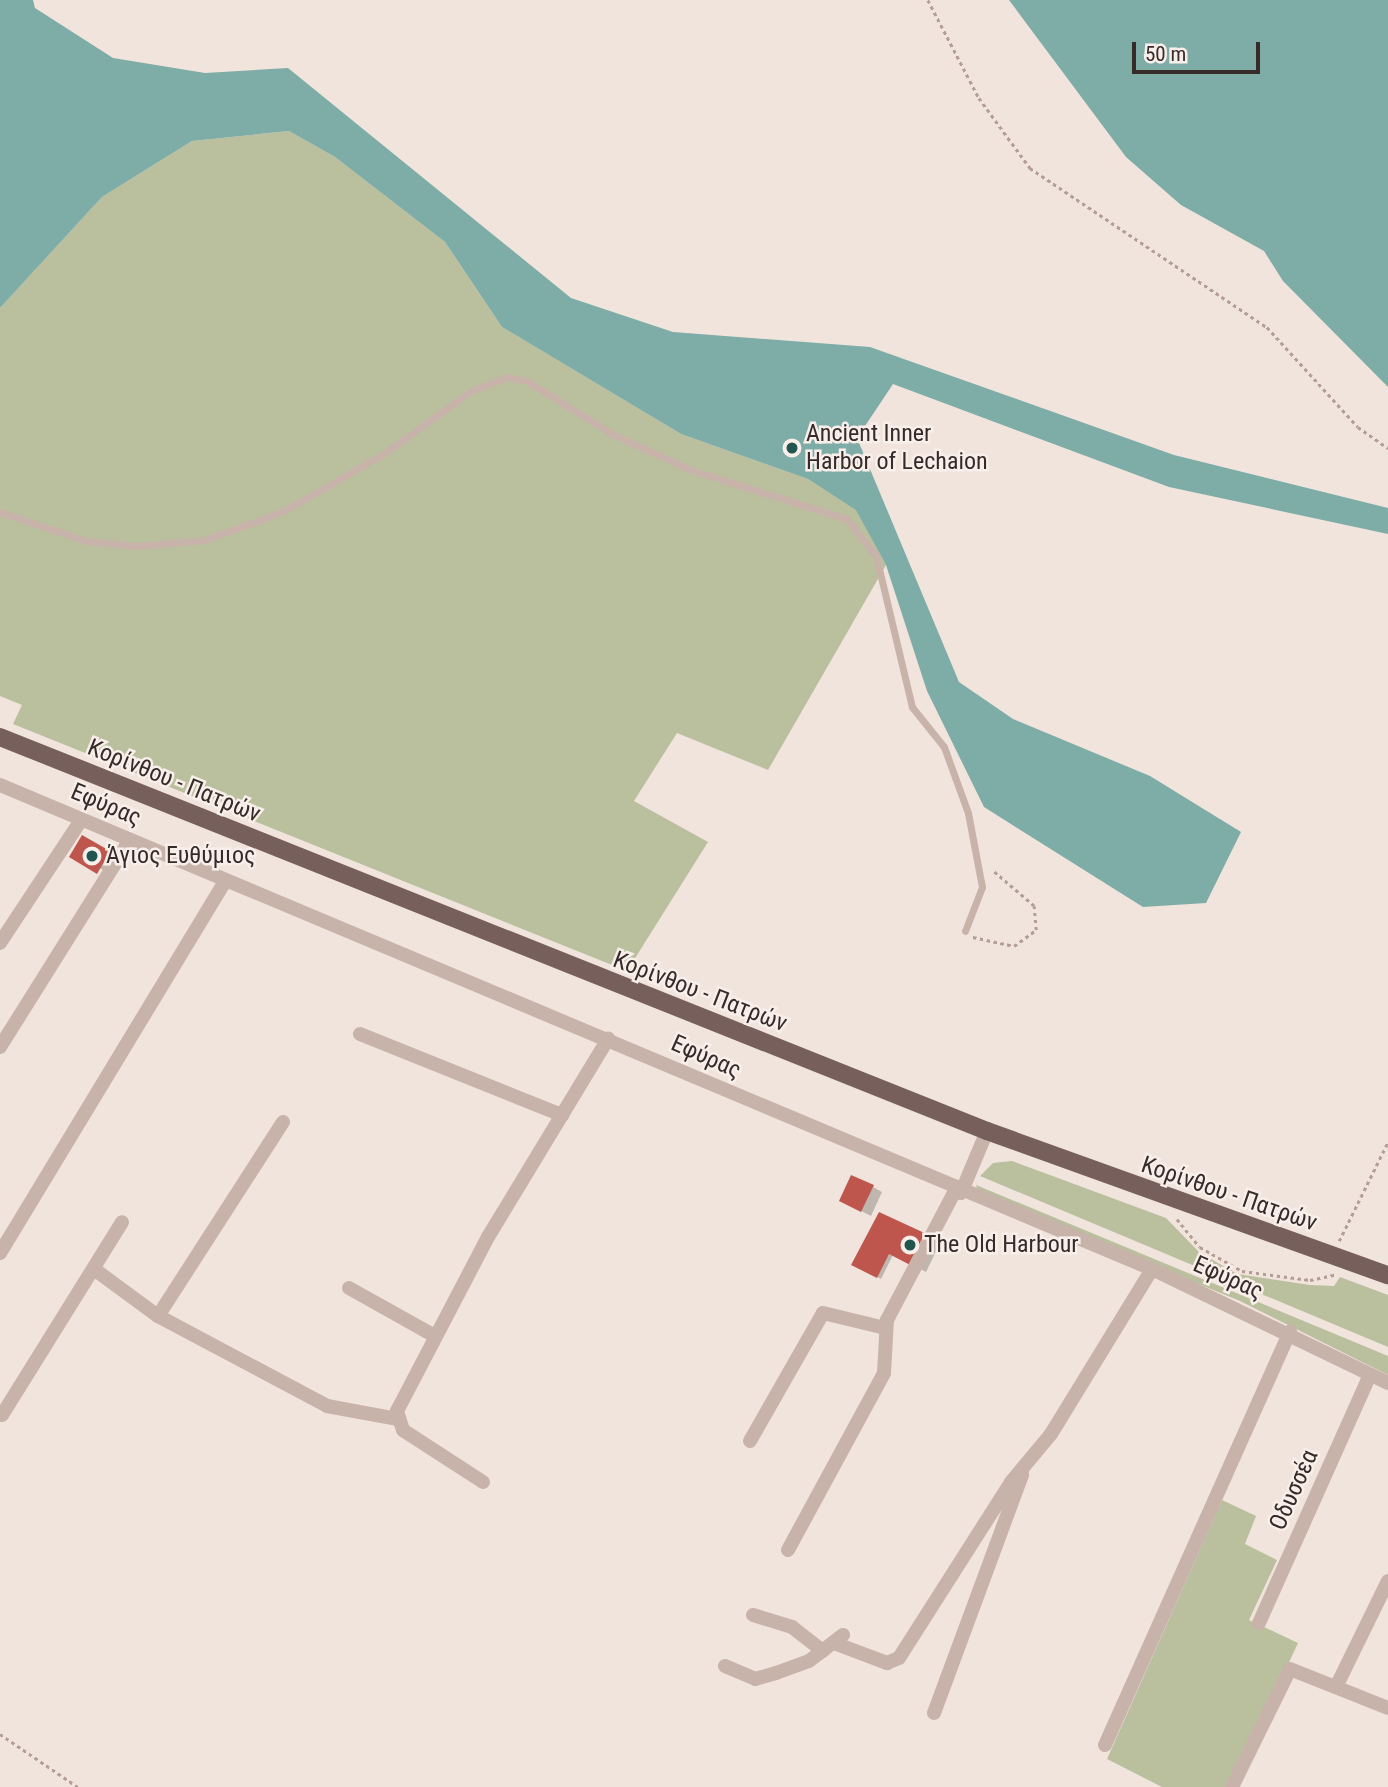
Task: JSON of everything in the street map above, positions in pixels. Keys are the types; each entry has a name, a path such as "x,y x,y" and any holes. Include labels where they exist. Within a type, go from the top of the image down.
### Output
{"main road":[{"name":"Κορίνθου - Πατρών","path":"0,737 987,1131 1163,1198 1388,1275"}],"street":[{"name":"Εφύρας","path":"0,785 608,1039 958,1192 1152,1269 1290,1331 1388,1384"},
{"path":"0,943 81,820"},
{"path":"0,1047 130,840"},
{"path":"0,1253 225,881"},
{"path":"360,1034 562,1115"},
{"path":"397,1419 435,1336 608,1039"},
{"path":"158,1316 284,1122"},
{"path":"788,1550 884,1373 885,1328 958,1192 987,1131"},
{"path":"2,1415 122,1222"},
{"path":"94,1269 158,1316 327,1406 397,1419 421,1445 483,1482"},
{"path":"934,1713 1022,1475 1152,1269"},
{"path":"349,1289 435,1336"},
{"path":"750,1441 822,1313 885,1328"},
{"path":"1105,1745 1290,1331"},
{"name":"Οδυσσέα","path":"1259,1623 1370,1375"},
{"path":"753,1615 887,1663 899,1658 1011,1482 1022,1475"},
{"path":"1336,1687 1388,1581"},
{"path":"725,1666 755,1679 834,1643"},
{"path":"1232,1787 1284,1674 1298,1667 1336,1687 1388,1708"}],"lane":[{"path":"0,512 86,541 138,546 205,540 248,528 351,474 471,391 507,377 527,381 680,465 780,494 858,526 887,593 912,707 944,747 972,842 981,902 965,931"}],"path":[{"path":"928,0 979,98 1030,168 1256,319 1358,427 1388,448"},
{"path":"965,931 979,942 1014,946 1027,940 1038,918 972,842"},
{"path":"1163,1198 1188,1235 1232,1267 1310,1280 1334,1275 1338,1258 1388,1142"},
{"path":"1219,1299 1232,1267"},
{"path":"0,1734 78,1787"}],"green space":[{"path":"289,131 335,157 445,242 502,327 681,434 808,479 857,510 886,565 768,770 677,733 634,801 708,842 627,971 13,724 22,705 0,696 0,308 102,197 192,141"},
{"path":"1012,1161 1166,1218 1199,1252 1237,1274 1334,1286 1340,1277 1388,1295 1388,1347 980,1176 993,1163"},
{"path":"976,1185 1388,1356 1388,1375 1240,1301 978,1193"},
{"path":"1222,1500 1256,1516 1245,1544 1277,1560 1249,1620 1298,1643 1231,1787 1162,1787 1107,1759"}],"water":[{"name":"Ancient Inner Harbor of Lechaion","path":"0,0 33,0 35,8 113,58 205,73 288,68 571,298 673,332 870,347 1174,455 1388,508 1388,534 1169,487 893,384 857,438 959,682 1013,719 1150,776 1241,832 1206,903 1143,907 984,807 927,691 886,565 856,510 808,479 681,434 502,327 445,242 335,157 289,131 192,141 102,197 0,308"},
{"path":"1009,0 1388,0 1388,387 1283,281 1264,251 1181,205 1126,157"}],"building":[{"path":"82,835 110,851 97,874 69,857"},
{"path":"851,1175 874,1185 861,1212 839,1201"},
{"path":"879,1212 931,1236 916,1268 889,1254 877,1278 851,1265"}],"place":[{"name":"Ancient Inner Harbor of Lechaion","path":"792,448"},
{"name":"Άγιος Ευθύμιος","path":"92,856"},
{"name":"The Old Harbour","path":"910,1245"}]}
